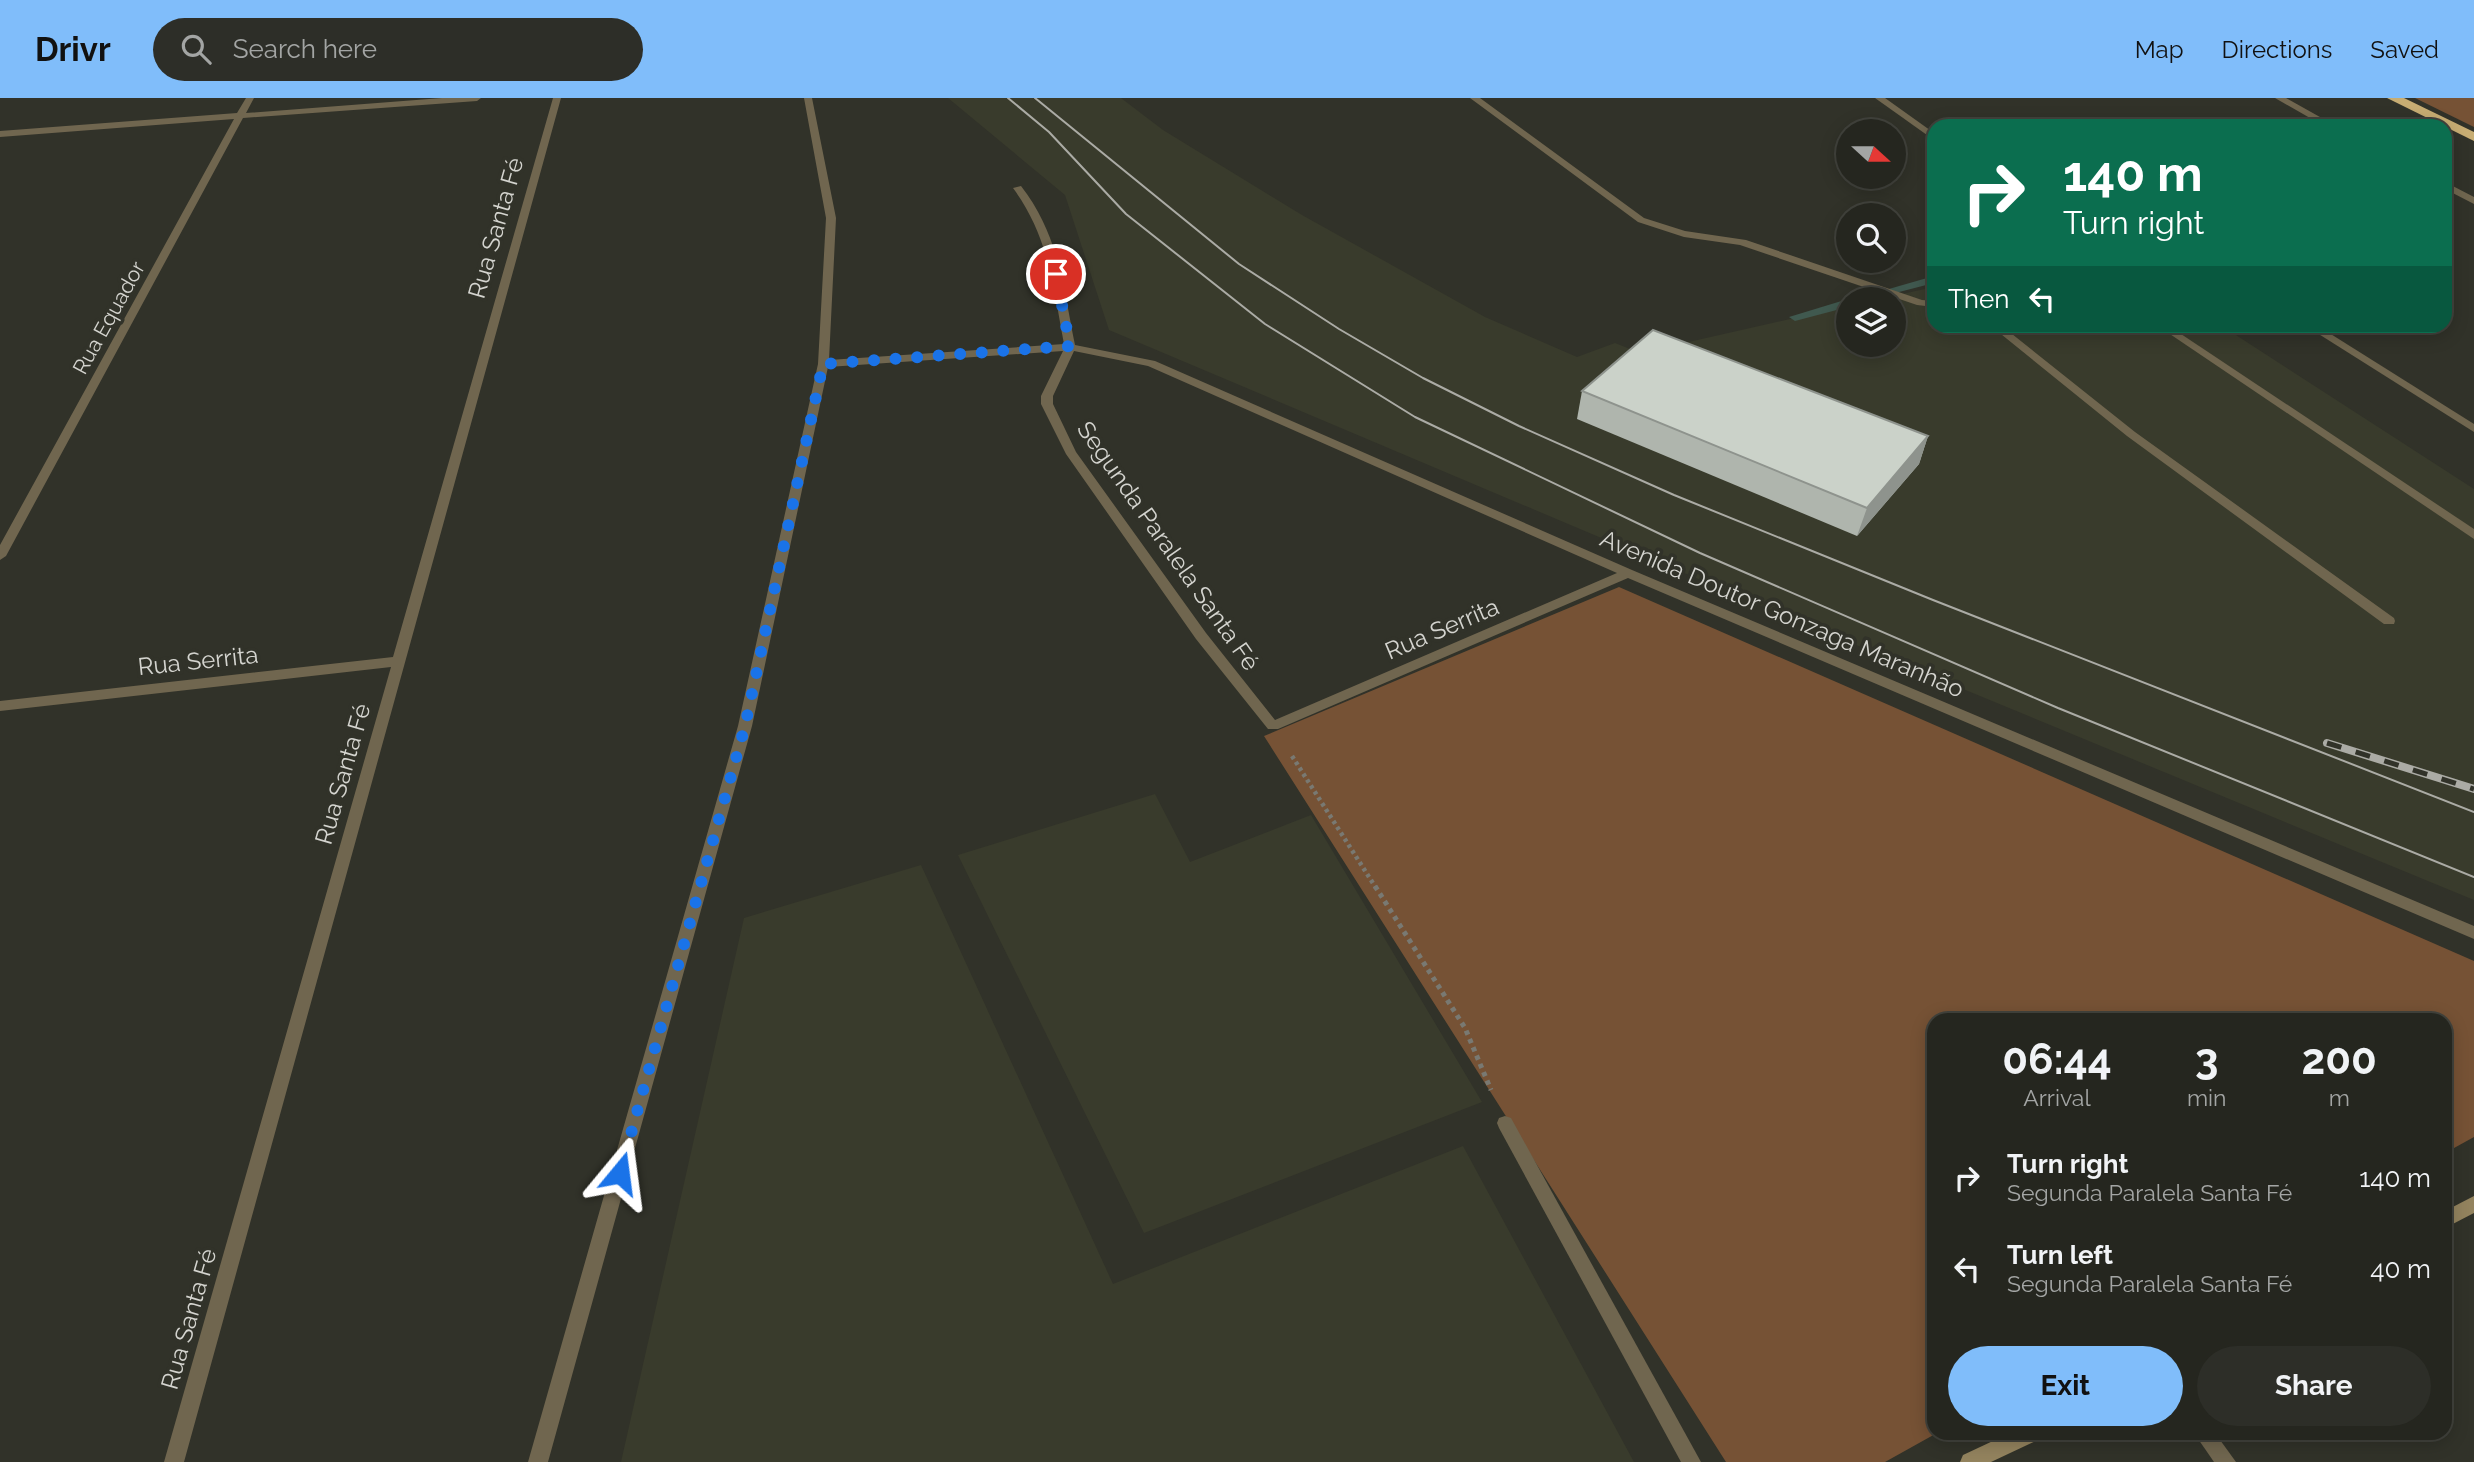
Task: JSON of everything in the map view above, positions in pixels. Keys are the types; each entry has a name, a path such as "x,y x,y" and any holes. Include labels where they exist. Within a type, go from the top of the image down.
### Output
{"highway":[{"path":"2394,98 2437,119"},
{"path":"2452,126 2474,137"}],"street":[{"name":"Rua Equador","path":"0,556 250,98"},
{"path":"0,134 477,98"},
{"name":"Rua Santa Fé","path":"174,1462 558,98"},
{"path":"538,1462 745,726 823,364 831,218 808,98"},
{"path":"1474,98 1641,220 1684,234 1742,242 1927,303"},
{"path":"1879,98 1927,132"},
{"path":"2279,98 2319,119"},
{"path":"823,364 1070,346 1051,250 1033,208 1018,188"},
{"path":"2452,190 2474,201"},
{"path":"2005,333 2131,434 2389,621"},
{"path":"2174,333 2474,535"},
{"path":"2322,333 2474,429"},
{"name":"Avenida Doutor Gonzaga Maranhão","path":"1070,346 1151,363 1628,573 2474,933"},
{"name":"Segunda Paralela Santa Fé","path":"1070,346 1047,396 1047,404 1070,452 1202,636 1273,726"},
{"name":"Rua Serrita","path":"1273,726 1628,573"},
{"name":"Rua Serrita","path":"0,706 400,661"},
{"path":"1504,1124 1691,1462"},
{"path":"2452,1216 2474,1204"},
{"path":"1970,1462 2016,1440"},
{"path":"2209,1440 2226,1462"}],"path":[{"path":"1273,726 1465,1028 1504,1124"}],"shaded area":[{"path":"948,98 1121,98 1163,130 1302,215 1485,317 1577,357 1615,343 1640,353 1836,309 1836,357 1906,357 1906,293 1927,289 1927,333 2233,333 2474,489 2474,900 1786,616 1109,330 1065,195"},
{"path":"2415,98 2474,98 2474,127"},
{"path":"1619,587 2474,961 2474,1137 2452,1149 2452,1013 1927,1013 1927,1439 1885,1462 1726,1462 1264,736"},
{"path":"1155,794 1190,862 1311,815 1482,1102 1144,1233 958,855"},
{"path":"921,865 1113,1284 1463,1146 1634,1462 621,1462 744,918"}],"building":[{"path":"1653,330 1928,436 1867,508 1582,391"}],"waterway":[{"path":"1904,287 1927,281"},
{"path":"1795,317 1836,306"}],"tram line":[{"path":"1008,98 1049,132 1126,214 1265,324 1415,417 1700,553 2058,708 2474,877"},
{"path":"1035,98 1239,264 1339,329 1423,378 1519,426 1674,495 1933,600 2474,812"}],"railway":[{"path":"2327,743 2474,789"}],"route":[{"path":"620,1173 745,726 823,364 1070,346 1056,274"}]}
